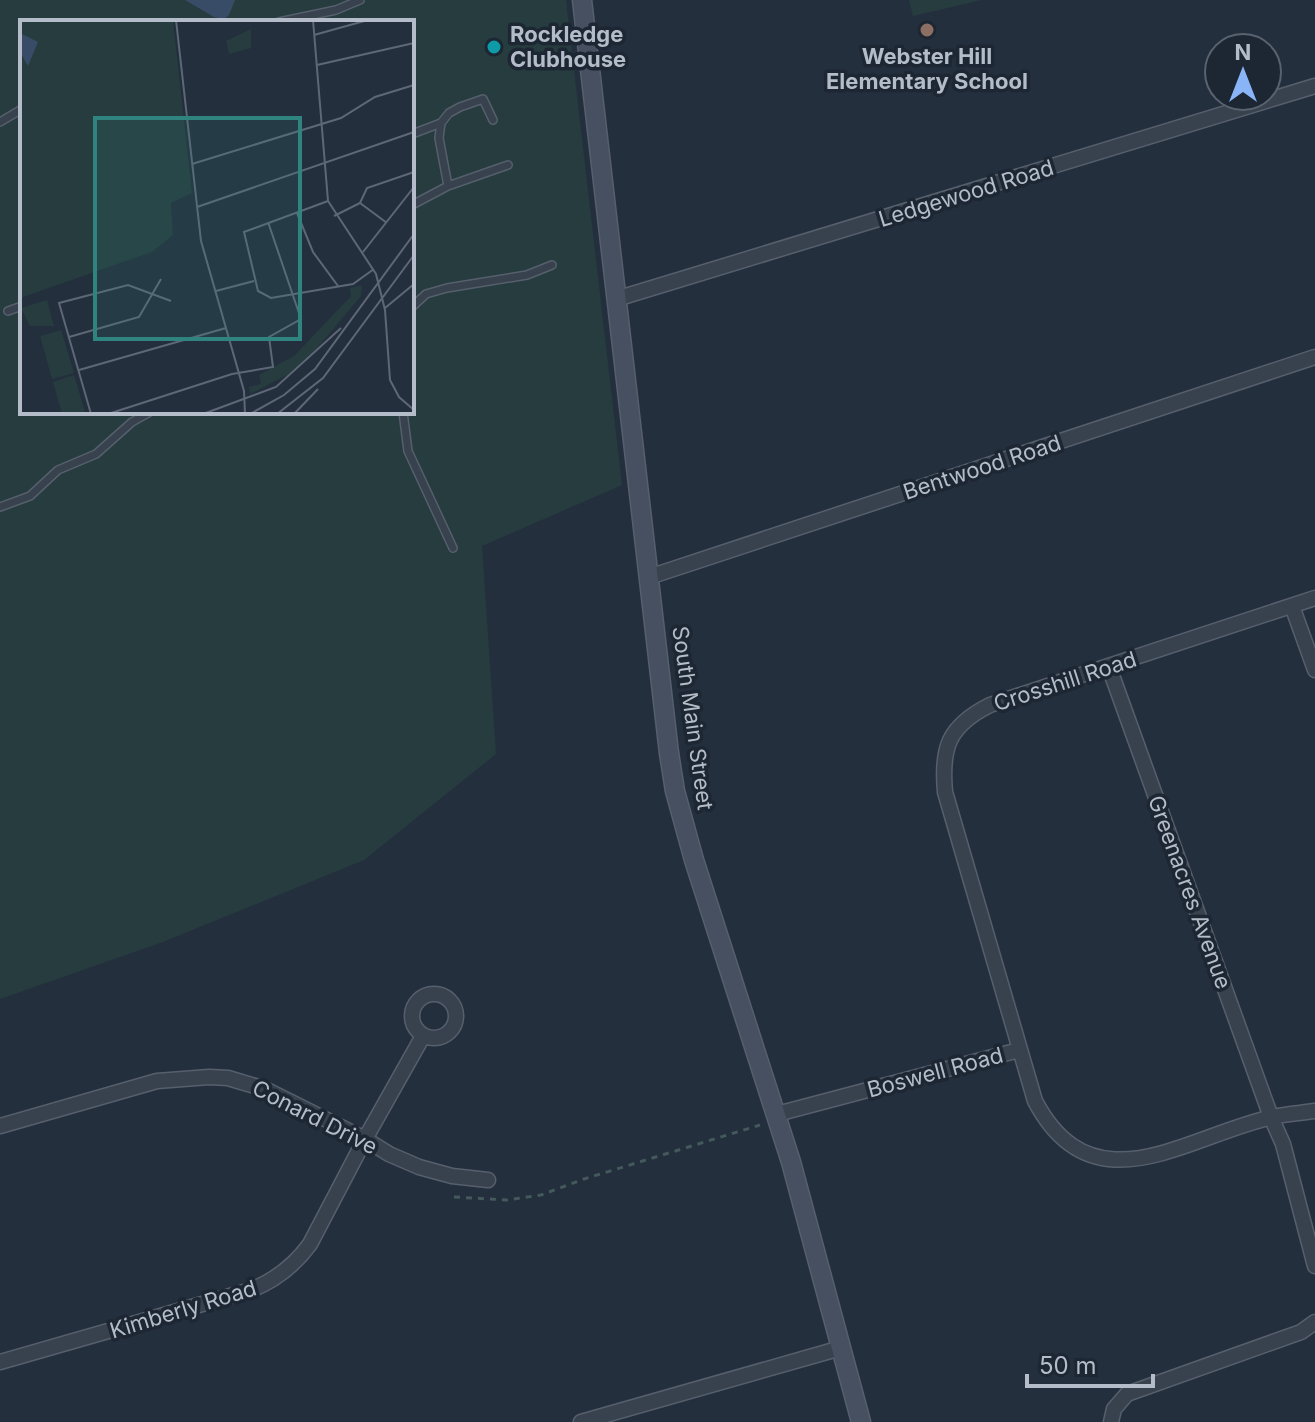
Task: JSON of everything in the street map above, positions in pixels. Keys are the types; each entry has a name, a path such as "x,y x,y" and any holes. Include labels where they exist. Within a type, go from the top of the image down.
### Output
{"main road":[{"name":"South Main Street","path":"582,0 675,791 694,860 777,1114 861,1422"}],"street":[{"name":"Ledgewood Road","path":"616,299 1315,86"},
{"name":"Bentwood Road","path":"649,577 1315,357"},
{"name":"Crosshill Road","path":"1019,1050 945,792 944,757 955,731 990,705 1315,598"},
{"path":"1292,606 1315,670"},
{"name":"Greenacres Avenue","path":"1109,667 1283,1144 1315,1266"},
{"name":"Kimberly Road","path":"0,1362 251,1290 277,1278 301,1257 310,1244 423,1036"},
{"name":"Boswell Road","path":"777,1114 1019,1050 1035,1101 1052,1128 1075,1148 1108,1159 1146,1157 1271,1117 1315,1111"},
{"name":"Conard Drive","path":"0,1126 157,1081 209,1077 246,1082 265,1089 419,1167 452,1176 488,1180"},
{"path":"1111,1422 1114,1409 1127,1394 1301,1332 1315,1322"},
{"path":"581,1422 841,1348"}],"lane":[{"path":"288,20 336,10 360,0"},
{"path":"414,133 441,123 449,113 483,99 493,120"},
{"path":"0,122 20,110"},
{"path":"441,123 439,138 448,186"},
{"path":"414,204 448,186 508,165"},
{"path":"414,305 426,294 527,275 552,265"},
{"path":"8,311 20,307"},
{"path":"0,507 30,496 58,470 96,454 132,422 146,414"},
{"path":"403,414 408,451 453,548"}],"path":[{"path":"454,1197 507,1200 541,1195 760,1125"}],"green space":[{"path":"0,0 566,0 622,485 482,546 496,754 364,860 163,942 0,999"},
{"path":"909,0 982,0 913,16"}],"water":[{"path":"185,0 235,0 224,19 214,17"}],"place":[{"name":"Webster Hill Elementary School","path":"927,30"},
{"name":"Rockledge Clubhouse","path":"494,47"}]}
